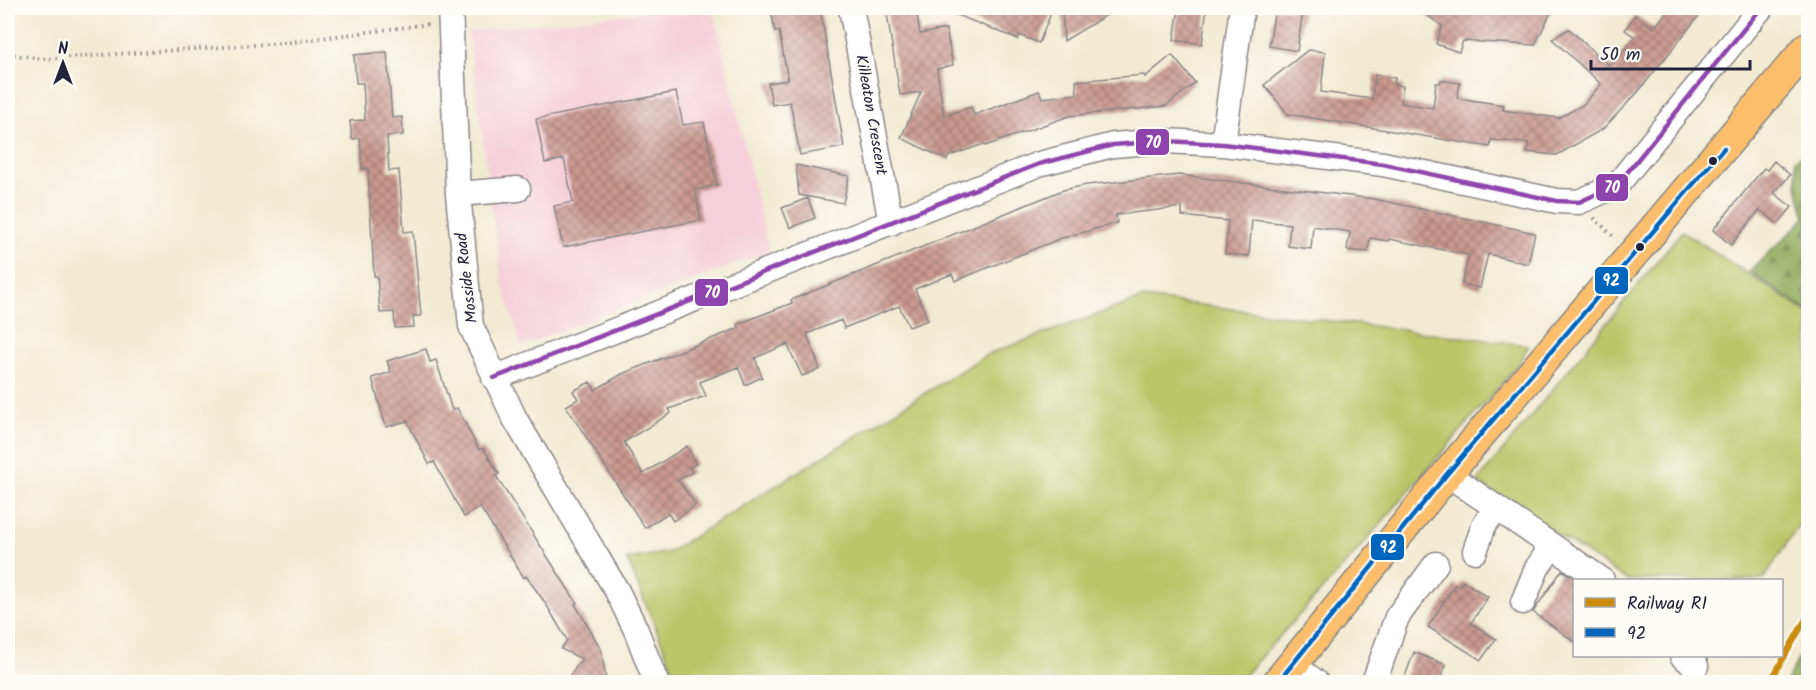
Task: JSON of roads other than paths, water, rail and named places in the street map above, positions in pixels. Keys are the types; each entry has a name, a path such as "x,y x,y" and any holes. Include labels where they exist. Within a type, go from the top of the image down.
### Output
{"main road":[{"path":"1285,674 1447,474 1809,47"}],"street":[{"name":"Killeaton Crescent","path":"851,8 891,223"},
{"path":"1223,144 1242,8"},
{"path":"494,378 1039,164 1113,145 1165,141 1223,144 1383,164 1557,201 1579,202 1617,185 1761,8"},
{"name":"Mosside Road","path":"453,11 458,194 471,326 515,420 617,591 636,630 656,682"},
{"path":"458,194 518,189"},
{"path":"1447,474 1601,579"},
{"path":"1475,551 1484,525 1497,508"},
{"path":"1523,602 1537,568 1552,546"},
{"path":"1374,682 1397,617 1436,564"},
{"path":"1285,674 1316,682"}],"rail line":[{"name":"R1","path":"1770,682 1808,615"}]}
